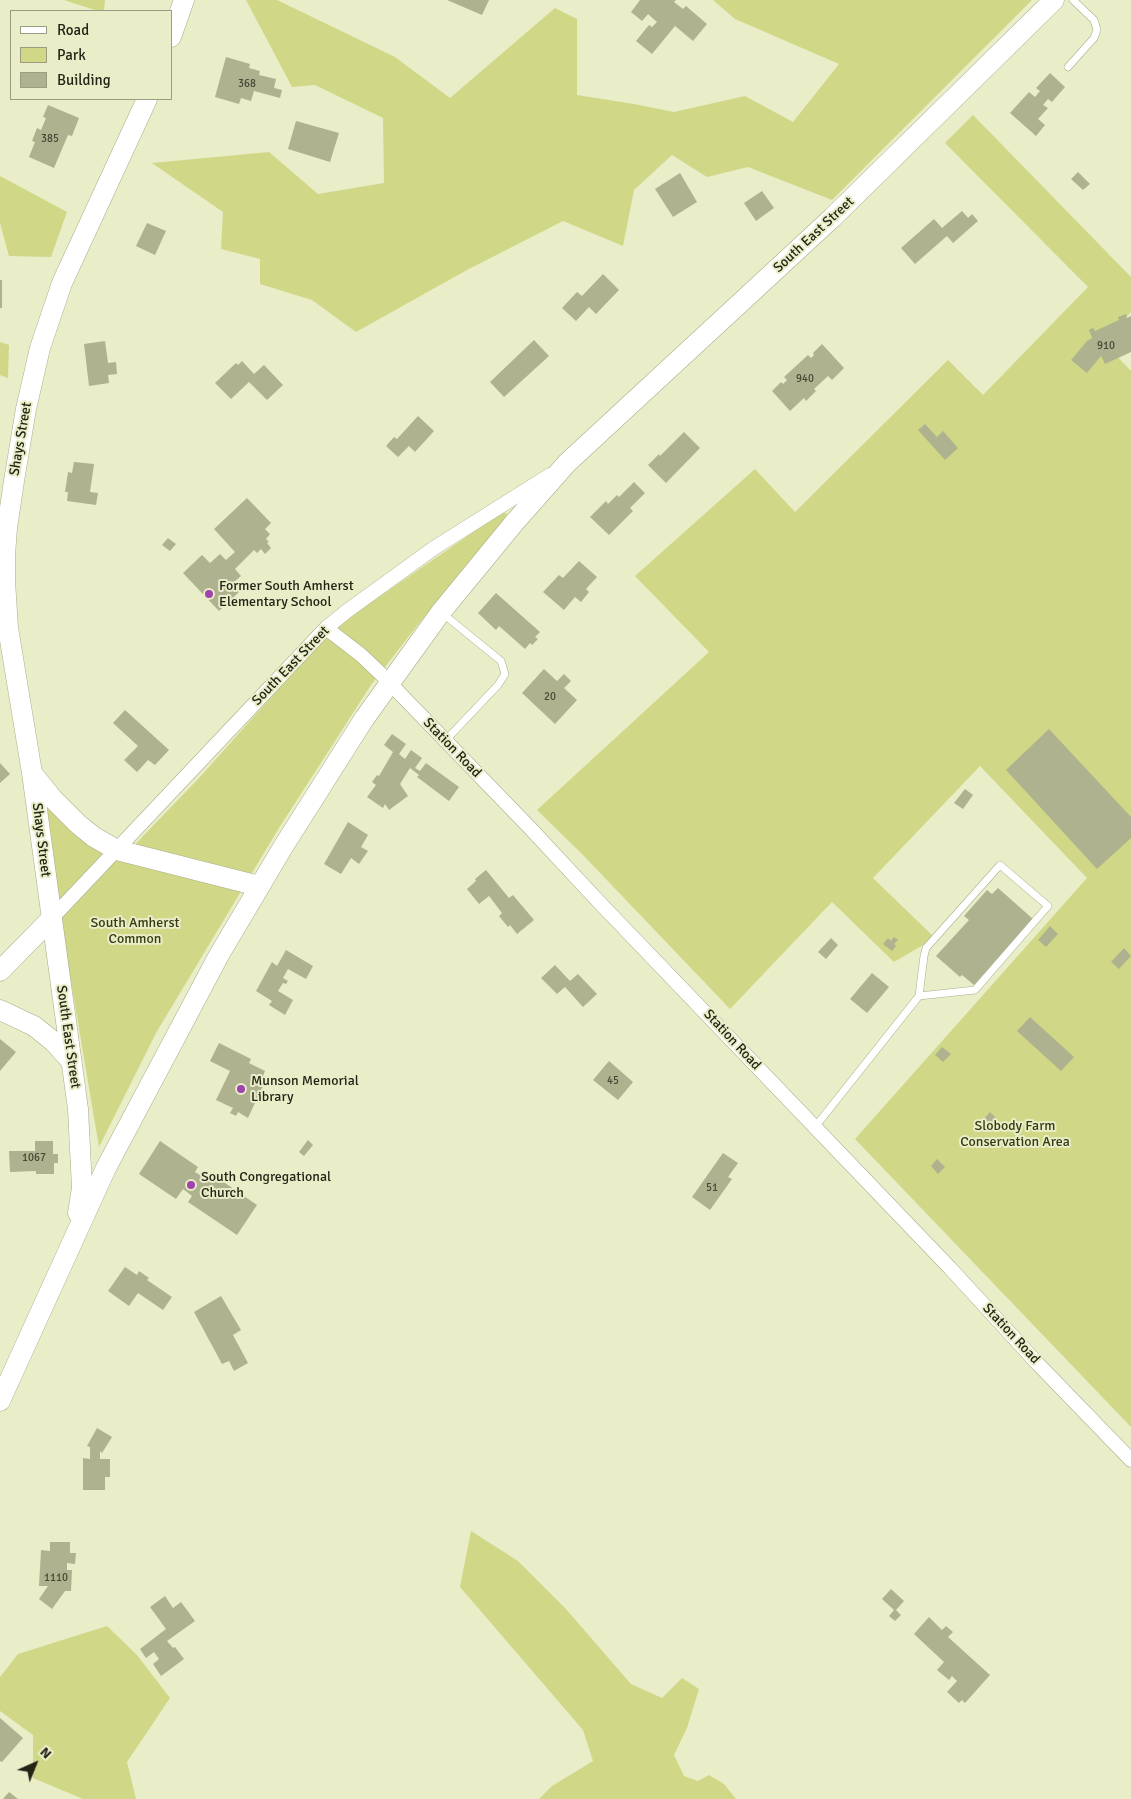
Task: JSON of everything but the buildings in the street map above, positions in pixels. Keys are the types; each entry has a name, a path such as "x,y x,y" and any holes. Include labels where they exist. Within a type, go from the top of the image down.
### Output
{"main road":[{"path":"172,34 184,0"},
{"name":"South East Street","path":"0,1401 113,1154 219,955 259,886 364,720 440,612 567,463 832,218 1054,0"},
{"name":"Shays Street","path":"51,920 32,772 6,608 5,555 7,528 34,373 54,304 147,100"},
{"path":"32,772 53,799 78,824 94,837 117,850 259,886"},
{"path":"0,971 51,920"},
{"name":"South East Street","path":"51,920 78,1108 82,1188 78,1214 69,1249"},
{"path":"0,1010 34,1026 54,1042 71,1061"},
{"path":"80,1146 113,1154"}],"street":[{"name":"South East Street","path":"51,920 326,628 434,548 567,463"},
{"name":"Station Road","path":"326,628 361,655 390,683 1131,1460"}],"lane":[{"path":"1068,67 1094,38 1097,30 1094,20 1073,0"},
{"path":"440,612 501,661 505,674 498,685 445,741"},
{"path":"815,1127 919,996 926,948 1000,865 1048,906 976,990 919,996"}],"green space":[{"path":"64,0 105,0 104,10 95,10"},
{"path":"246,0 277,0 395,57 450,98 555,8 577,19 577,95 674,112 745,96 793,122 839,64 735,19 713,0 1032,0 832,200 748,167 707,177 672,155 634,190 623,246 563,221 467,270 356,332 312,300 260,284 260,259 221,249 223,212 152,163 269,152 318,194 384,183 383,118 315,85 292,87"},
{"name":"Slobody Farm Conservation Area","path":"973,115 1131,277 1131,312 1104,343 1131,371 1131,1427 855,1139 1087,878 980,766 873,878 935,938 894,962 832,902 730,1009 583,855 537,810 709,652 635,576 755,469 795,512 948,360 983,395 1088,287 945,143"},
{"path":"0,176 67,212 51,257 9,256 0,223"},
{"path":"0,342 9,345 8,378 0,375"},
{"name":"South Amherst Common","path":"501,513 507,513 505,518 371,685 279,828 156,1033 99,1147 61,922 46,799 98,848 119,861 200,777 331,630"},
{"path":"471,1531 518,1561 565,1608 631,1684 662,1698 682,1678 699,1689 687,1728 674,1755 684,1776 698,1781 709,1775 724,1784 736,1799 539,1799 552,1786 593,1761 583,1730 460,1587"},
{"path":"107,1626 137,1655 170,1698 127,1762 136,1799 83,1799 33,1778 33,1735 0,1711 0,1677 18,1654"}],"place":[{"name":"Former South Amherst Elementary School","path":"209,594"},
{"name":"Munson Memorial Library","path":"241,1089"},
{"name":"South Congregational Church","path":"191,1185"}]}
